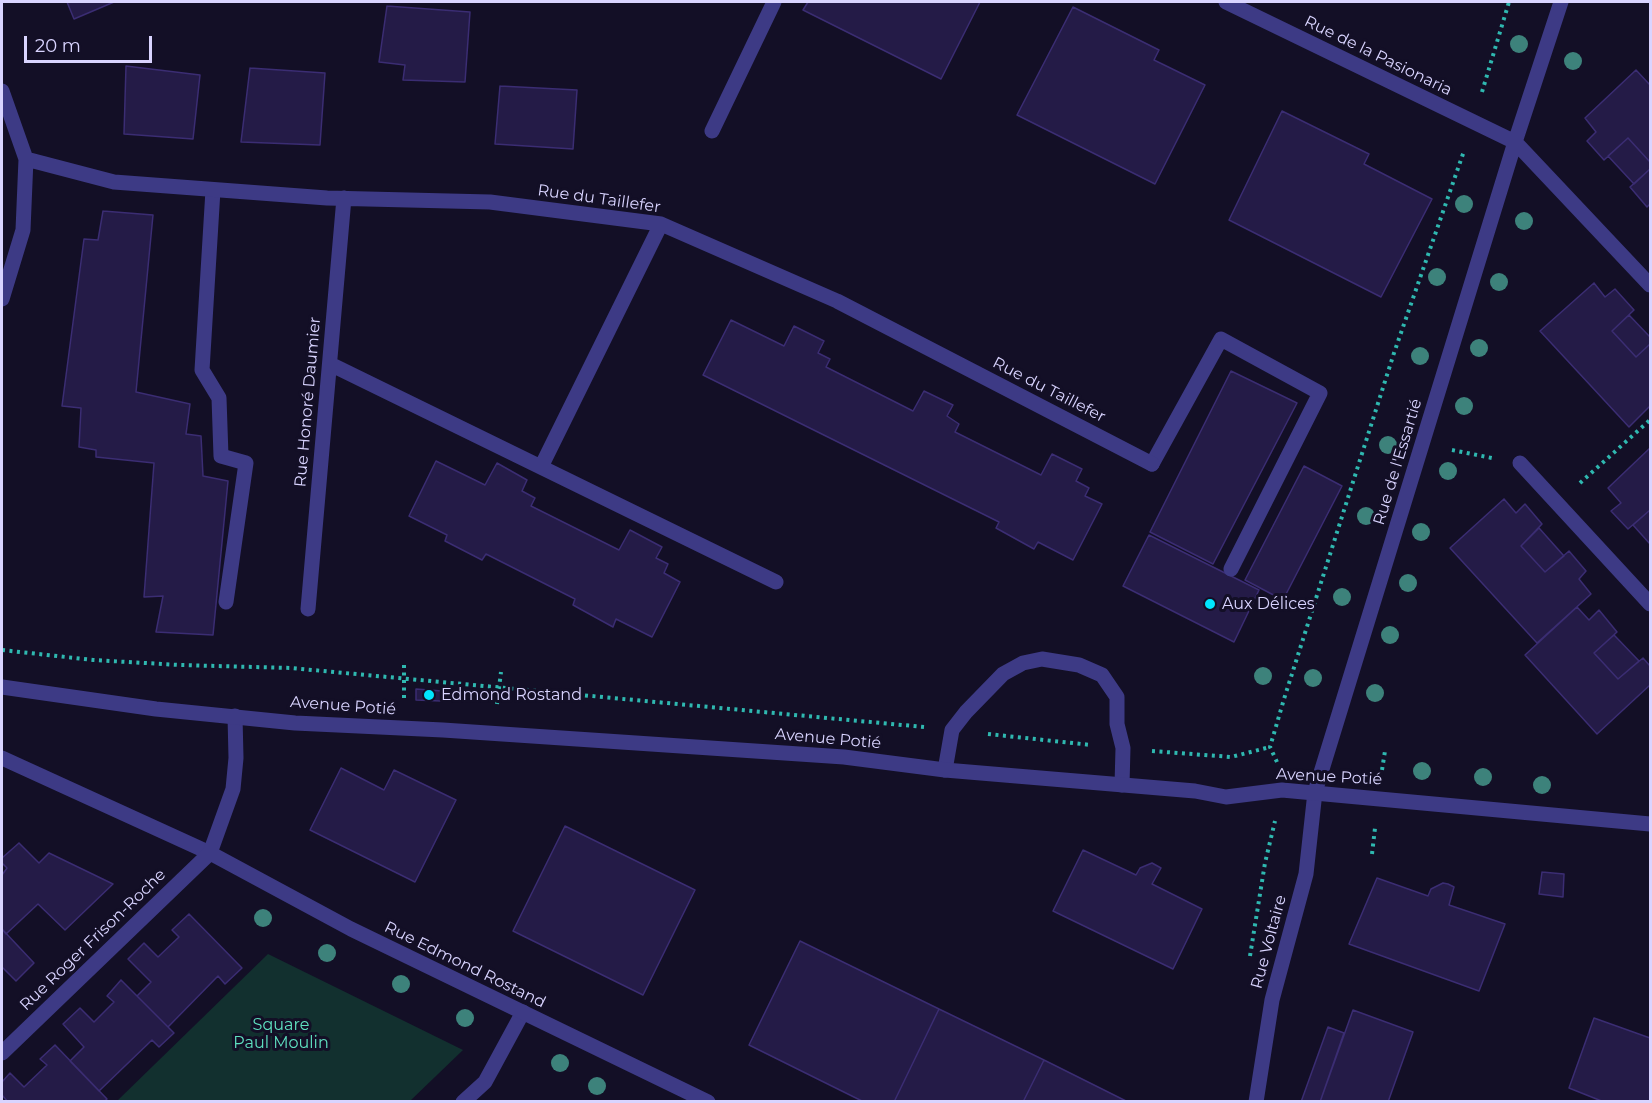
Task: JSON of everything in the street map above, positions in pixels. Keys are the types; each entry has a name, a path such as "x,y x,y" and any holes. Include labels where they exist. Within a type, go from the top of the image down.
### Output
{"street":[{"path":"712,131 774,2"},
{"name":"Rue de la Pasionaria","path":"1226,2 1515,142"},
{"name":"Rue de l'Essartié","path":"1316,792 1515,142 1561,2"},
{"path":"2,91 26,159 23,230 2,299"},
{"path":"1515,142 1650,285"},
{"name":"Rue du Taillefer","path":"26,159 114,182 345,198 490,202 661,224 837,300 1152,464 1221,339 1320,393 1231,569"},
{"path":"213,190 202,370 219,398 221,456 246,463 226,602"},
{"name":"Rue Honoré Daumier","path":"308,609 345,198"},
{"path":"541,467 661,224"},
{"path":"330,364 776,582"},
{"path":"1520,463 1650,604"},
{"path":"945,770 952,730 966,712 1003,674 1023,663 1042,659 1079,665 1102,675 1117,697 1117,724 1123,748 1122,785"},
{"name":"Avenue Potié","path":"2,687 156,709 295,723 443,730 833,756 945,770 1195,790 1226,797 1282,790 1316,792 1650,824"},
{"path":"210,853 233,789 236,758 235,716"},
{"name":"Rue Edmond Rostand","path":"2,758 210,853 351,929 708,1101"},
{"name":"Rue Voltaire","path":"1256,1101 1272,1000 1306,874 1316,792"},
{"name":"Rue Roger Frison-Roche","path":"2,1053 210,853"},
{"path":"464,1101 485,1082 523,1012"}],"path":[{"path":"2,650 93,660 191,666 291,668 405,678 1231,758 1270,747 1394,353 1474,122 1509,2"},
{"path":"1557,504 1650,420"},
{"path":"1422,443 1520,463"},
{"path":"404,705 405,663"},
{"path":"496,708 501,672"}],"green space":[{"name":"Square Paul Moulin","path":"268,954 463,1050 410,1101 117,1101"}],"building":[{"path":"67,2 114,2 74,19"},
{"path":"808,2 980,2 941,79 803,10"},
{"path":"387,6 470,12 465,82 403,80 405,65 379,62"},
{"path":"1073,7 1159,50 1154,60 1205,85 1155,184 1017,115"},
{"path":"126,66 200,75 193,139 124,134"},
{"path":"250,68 325,73 320,145 241,142"},
{"path":"1636,70 1650,85 1650,162 1628,138 1604,160 1587,141 1596,132 1585,118"},
{"path":"500,86 577,90 573,149 495,144"},
{"path":"1282,111 1369,154 1364,164 1432,199 1381,297 1229,220"},
{"path":"1628,138 1650,162 1650,169 1634,184 1608,156"},
{"path":"1650,169 1650,204 1647,207 1630,187"},
{"path":"103,211 153,215 136,392 190,404 186,434 201,436 203,476 228,481 213,635 156,632 163,596 144,597 154,463 96,457 96,450 79,447 81,408 62,406 84,239 98,240"},
{"path":"1594,283 1605,297 1615,289 1634,310 1612,331 1636,357 1650,344 1650,406 1629,427 1540,331"},
{"path":"1629,315 1650,337 1650,344 1636,357 1612,331"},
{"path":"731,320 784,346 794,326 824,341 818,353 830,359 826,367 913,411 924,391 953,405 947,416 959,424 955,432 1041,475 1052,454 1082,469 1076,481 1089,488 1085,496 1102,504 1073,560 1038,542 1034,549 996,528 999,522 703,375"},
{"path":"1231,371 1297,403 1213,564 1150,532"},
{"path":"1650,448 1650,510 1628,529 1611,511 1621,503 1608,488"},
{"path":"436,461 485,485 497,463 527,480 522,491 535,498 531,506 619,550 630,530 662,547 656,558 668,564 664,573 680,582 652,637 616,619 613,627 573,605 575,599 486,554 482,560 445,541 447,535 409,516"},
{"path":"1304,466 1342,486 1283,600 1245,580"},
{"path":"1504,499 1516,513 1525,504 1542,524 1521,546 1545,572 1569,551 1586,571 1579,579 1591,594 1537,643 1450,548"},
{"path":"1650,510 1650,544 1633,525"},
{"path":"1539,528 1564,556 1545,572 1521,546"},
{"path":"1149,535 1259,590 1234,642 1123,586"},
{"path":"1577,607 1589,620 1599,610 1617,632 1594,653 1618,679 1643,658 1650,666 1650,685 1597,734 1525,655"},
{"path":"1614,635 1639,661 1618,679 1594,653"},
{"name":"Edmond Rostand","path":"416,689 442,691 441,701 416,700"},
{"path":"341,768 384,790 394,770 456,800 415,882 310,830"},
{"path":"565,826 695,890 643,995 513,931"},
{"path":"19,843 39,863 49,853 113,884 65,930 38,904 6,934 2,929 2,875 7,868 2,863 2,858"},
{"path":"1083,850 1136,875 1140,868 1152,863 1161,868 1152,884 1202,909 1173,969 1053,911"},
{"path":"1542,872 1564,874 1563,897 1539,894"},
{"path":"1377,878 1428,896 1431,889 1443,883 1448,884 1454,887 1449,905 1505,924 1479,991 1349,944"},
{"path":"189,914 242,968 225,984 218,976 168,1027 137,996 151,982 128,959 144,943 158,957 179,937 172,930"},
{"path":"2,929 34,963 16,981 2,967"},
{"path":"800,941 939,1009 894,1102 864,1102 749,1045"},
{"path":"121,980 174,1033 159,1047 152,1040 99,1091 70,1061 84,1047 63,1024 80,1008 94,1022 114,1002 107,996"},
{"path":"939,1009 1044,1060 1023,1102 894,1102"},
{"path":"1353,1010 1413,1032 1388,1102 1320,1102"},
{"path":"1594,1018 1650,1038 1650,1102 1604,1102 1569,1088"},
{"path":"1328,1027 1344,1033 1320,1102 1301,1102"},
{"path":"55,1045 107,1099 104,1102 8,1102 2,1095 2,1082 10,1073 24,1087 47,1065 40,1059"},
{"path":"1044,1060 1128,1102 1023,1102"}],"place":[{"name":"Aux Délices","path":"1210,604"},
{"name":"Edmond Rostand","path":"429,695"}]}
